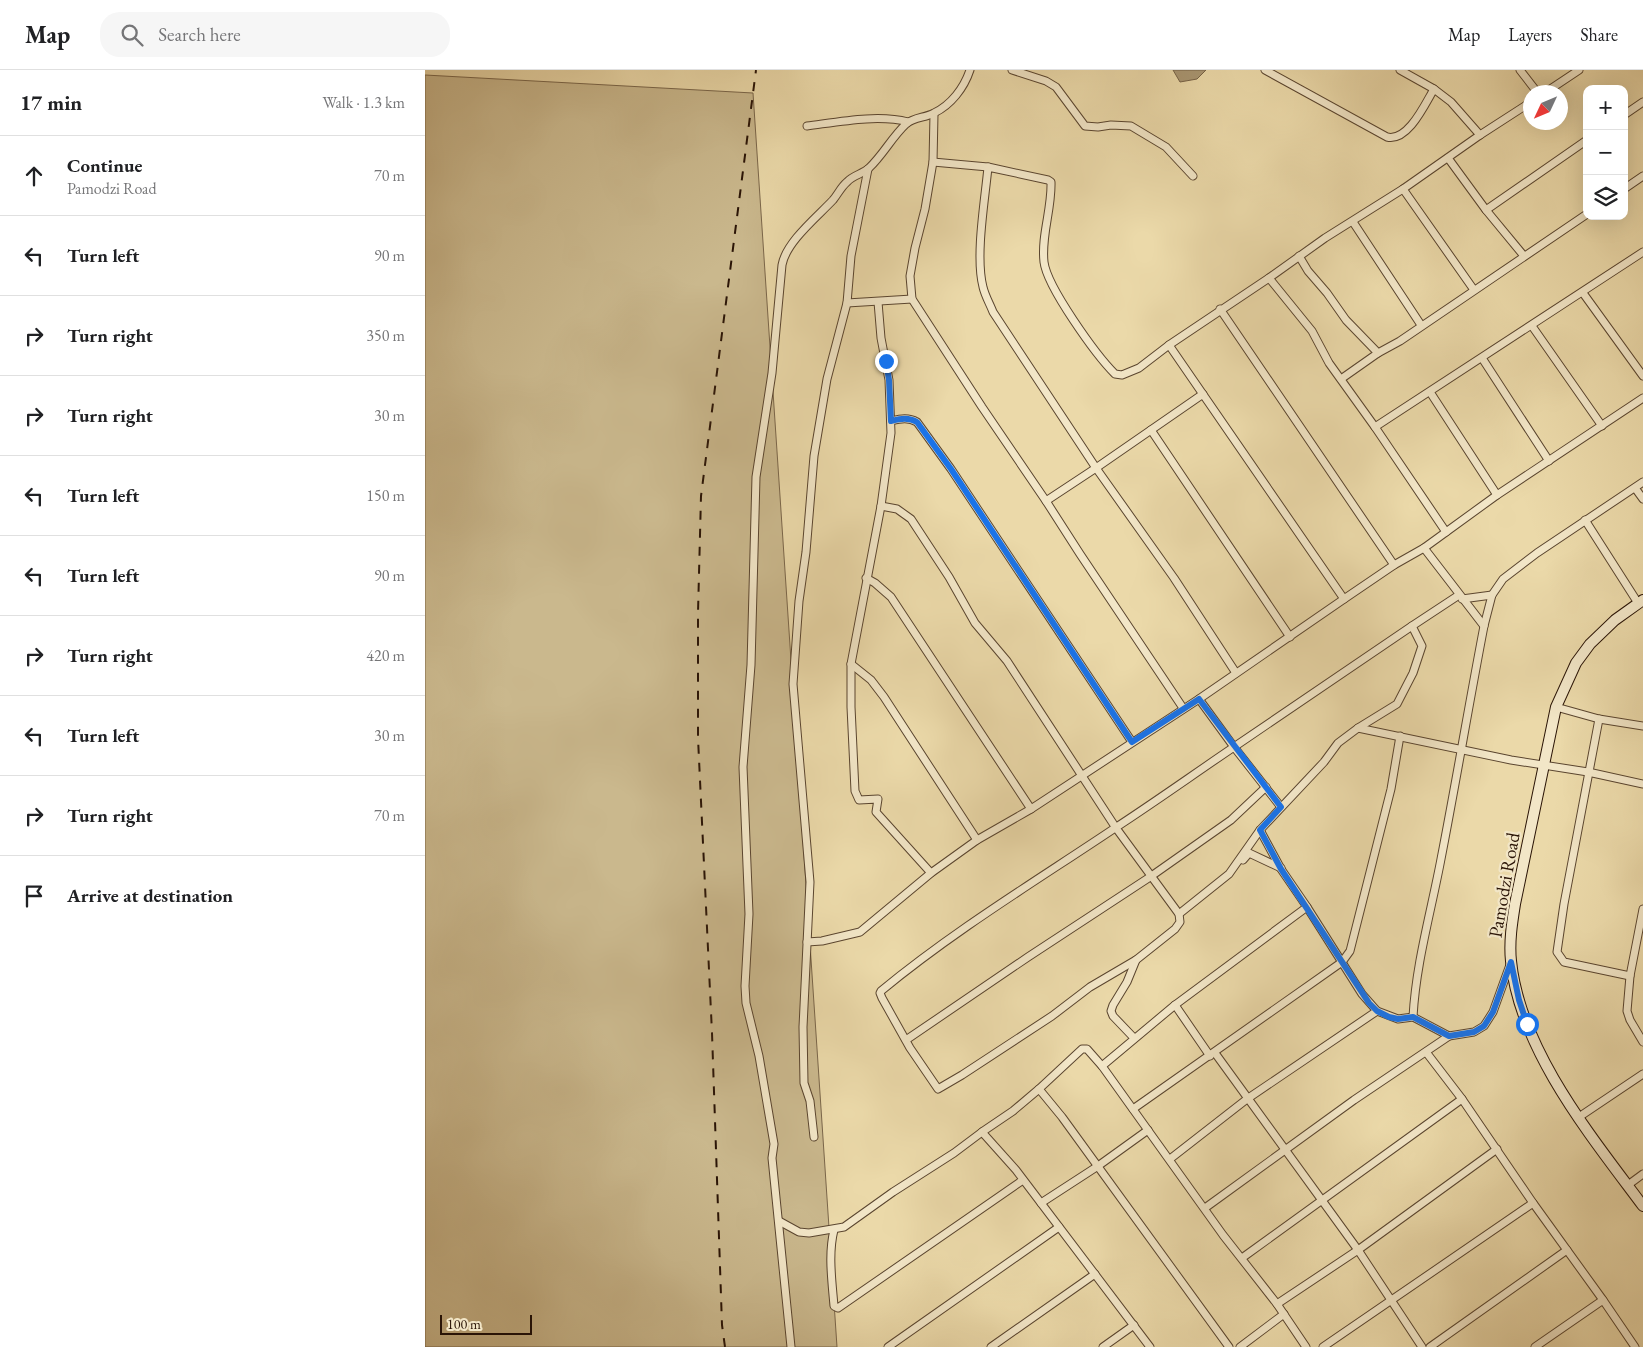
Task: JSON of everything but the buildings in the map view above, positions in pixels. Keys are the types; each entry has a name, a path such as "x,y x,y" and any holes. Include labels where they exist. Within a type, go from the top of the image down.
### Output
{"street":[{"path":"1012,70 1046,80 1056,87 1085,126 1131,126 1153,138 1166,147 1193,176"},
{"path":"1265,70 1370,128 1393,138 1406,132 1433,89"},
{"path":"1401,70 1451,102 1480,135"},
{"path":"1520,70 1532,85"},
{"path":"1556,85 1579,70"},
{"path":"791,1347 772,1158 774,1144 745,994 749,906 743,767 751,665 756,477 773,373 777,316 785,254 833,200 847,181 868,169 908,122 934,114 957,95 970,71"},
{"path":"1628,112 1643,102"},
{"path":"933,162 988,167 1051,182 1044,251 1046,272 1061,301 1085,337 1115,374 1122,375 1139,368 1169,344 1220,309 1403,189 1523,107"},
{"path":"934,114 933,162 910,276 912,299 1183,708"},
{"path":"807,126 875,119 908,122"},
{"path":"1486,210 1583,143"},
{"path":"1448,158 1486,210 1524,256"},
{"path":"988,167 981,238 983,286 993,312 1096,468 1174,578 1236,674"},
{"path":"814,1137 810,1101 804,1083 803,1027 810,882 793,684 799,601 806,552 815,456 827,379 847,303 851,256 868,169"},
{"path":"1628,185 1643,176"},
{"path":"1403,189 1474,290"},
{"path":"1341,379 1583,217"},
{"path":"1353,222 1421,325"},
{"path":"1375,427 1583,293 1643,252"},
{"path":"1299,256 1308,271 1327,293 1346,320 1378,353"},
{"path":"1269,278 1312,331 1329,363 1446,532"},
{"path":"1583,293 1643,376"},
{"path":"847,303 912,299"},
{"path":"878,302 881,338 889,380 891,421 887,469 881,506 851,664 853,759 857,799 878,800 876,812 931,873"},
{"path":"1220,309 1393,565"},
{"path":"1532,326 1602,426"},
{"path":"1169,344 1344,599"},
{"path":"1482,358 1549,461"},
{"path":"1430,392 1497,495"},
{"path":"1046,500 1203,394"},
{"path":"807,942 860,932 931,873 977,840 1031,809 1199,699 1393,565 1424,548 1497,495 1643,398"},
{"path":"891,421 903,418 917,422 951,469 1132,742"},
{"path":"1151,430 1290,637"},
{"path":"1413,1017 1423,939 1441,861 1491,595 1503,579 1585,520 1643,482"},
{"path":"1635,488 1643,499"},
{"path":"881,506 897,509 911,518 949,577 975,623 1007,662 1083,775 1116,828 1179,914 1180,922 1175,929 1136,960 1090,987 1052,1016 940,1090 932,1083 906,1040 882,998 881,990 940,945 1116,828 1412,626 1461,597 1491,595"},
{"path":"1585,520 1640,601"},
{"path":"1424,548 1484,626"},
{"path":"866,578 891,597 1031,809"},
{"name":"Pamodzi Road","path":"1640,601 1615,620 1590,644 1577,663 1556,707 1515,904 1510,937 1511,962 1519,1000 1527,1024 1560,1090 1643,1206"},
{"path":"1229,874 1260,830 1338,744 1358,728 1397,704 1413,673 1422,646 1412,626"},
{"path":"851,664 871,680 884,697 977,840"},
{"path":"1199,699 1281,807"},
{"path":"1556,707 1599,719 1643,726"},
{"path":"1375,717 1376,731"},
{"path":"1599,719 1564,904 1557,952 1564,962 1630,976"},
{"path":"1358,728 1461,748 1511,760 1588,772 1643,784"},
{"path":"1133,1109 1342,962 1350,950 1353,939 1391,789 1400,736"},
{"path":"906,1040 1028,957 1151,877 1231,820 1266,787"},
{"path":"1260,830 1281,869 1362,994 1377,1011 1398,1019 1413,1017 1449,1036"},
{"path":"1179,914 1229,874 1249,854 1281,869"},
{"path":"1102,1066 1175,1005 1307,907"},
{"path":"1643,909 1641,934 1630,976 1627,1015 1643,1042"},
{"path":"1134,1038 1113,1016 1111,1011 1132,972 1136,960"},
{"path":"1205,1208 1354,1100 1449,1036 1474,1032 1484,1026 1493,1012 1511,962"},
{"path":"1175,1005 1358,1250 1422,1347"},
{"path":"1170,1159 1247,1099 1377,1011"},
{"path":"779,1221 799,1232 809,1233 844,1227 1013,1111 1039,1090 1082,1049 1087,1049 1102,1066 1223,1234 1277,1304 1306,1347"},
{"path":"1426,1052 1497,1149 1635,1347"},
{"path":"1579,1117 1643,1074"},
{"path":"1039,1090 1062,1117 1229,1347"},
{"path":"1242,1258 1461,1099"},
{"path":"1041,1203 1098,1166 1148,1130"},
{"path":"982,1132 1006,1158 1150,1347"},
{"path":"1277,1304 1358,1250 1497,1149"},
{"path":"1628,1185 1643,1174"},
{"path":"835,1230 831,1251 831,1266 835,1306 838,1308 1023,1180"},
{"path":"1323,1347 1533,1203"},
{"path":"888,1347 1059,1227"},
{"path":"1429,1347 1567,1250"},
{"path":"991,1347 1095,1274"},
{"path":"1535,1347 1603,1300"},
{"path":"1240,1347 1284,1314"},
{"path":"1103,1347 1133,1325"}],"shaded area":[{"path":"1173,70 1206,70 1197,79 1180,82"},
{"path":"425,75 753,93 837,1347 425,1347"}],"railway":[{"path":"725,1347 722,1325 712,1033 698,738 698,613 701,496 756,70"}],"route":[{"path":"886,361 891,421 903,418 917,422 951,469 1132,742 1199,699 1281,807 1260,830 1281,869 1369,1003 1377,1011 1389,1017 1398,1019 1413,1017 1449,1036 1474,1032 1484,1026 1493,1012 1511,962 1519,1000 1527,1024"}]}
